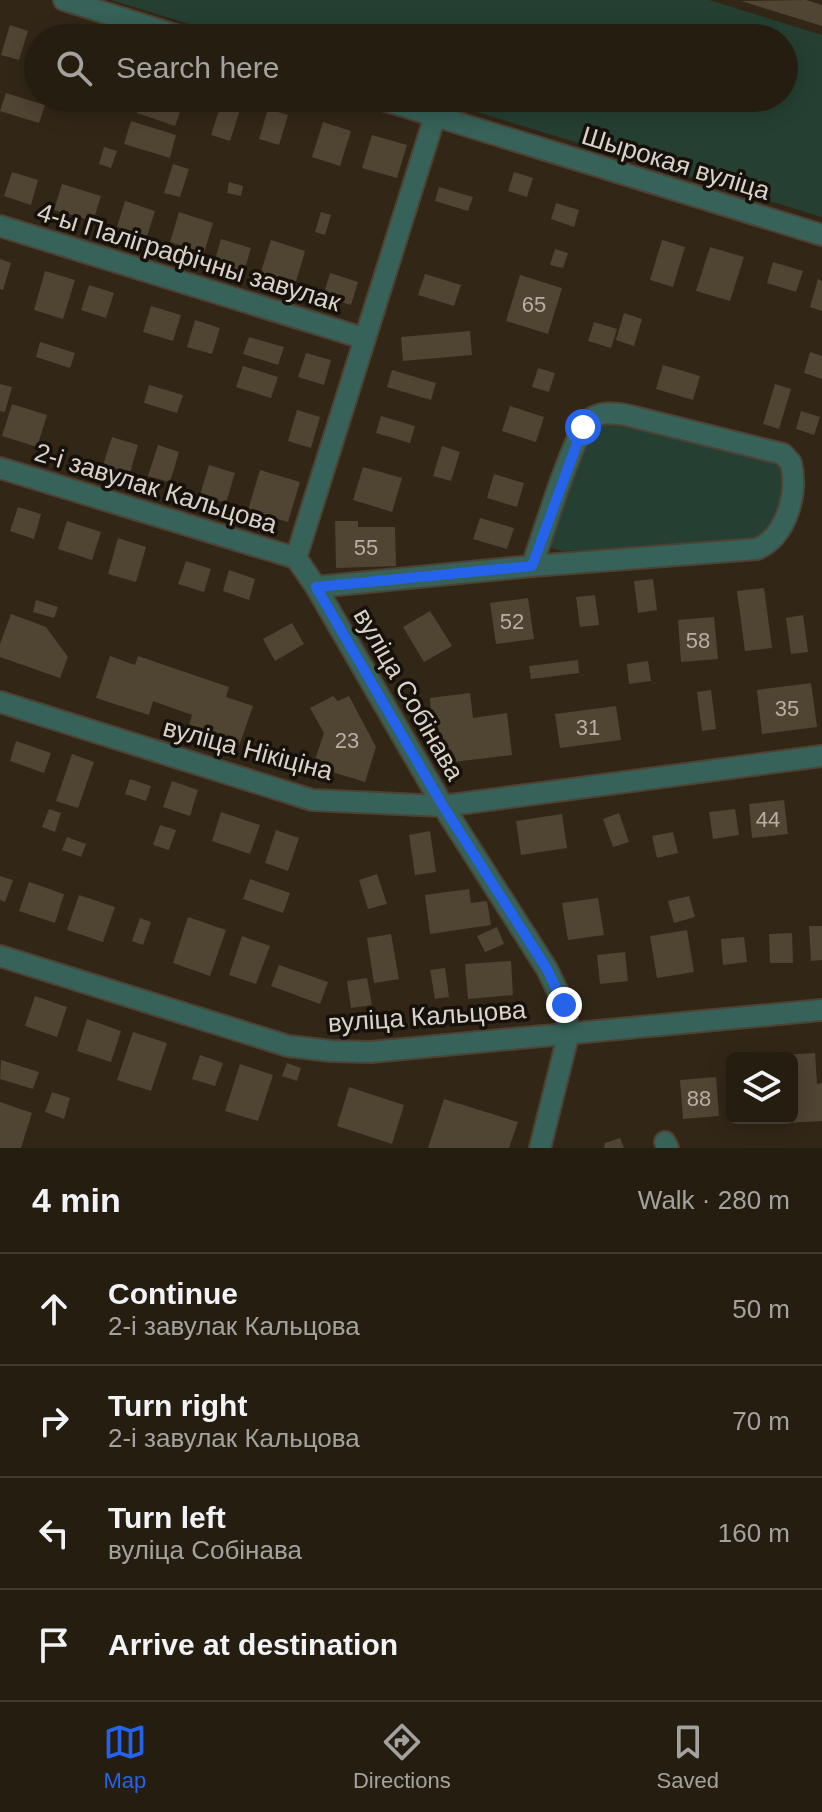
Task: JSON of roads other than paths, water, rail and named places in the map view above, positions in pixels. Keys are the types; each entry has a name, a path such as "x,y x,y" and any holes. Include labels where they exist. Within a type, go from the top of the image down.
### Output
{"street":[{"path":"64,0 140,24"},
{"name":"Шырокая вуліца","path":"422,112 822,235"},
{"path":"296,558 435,116"},
{"name":"4-ы Паліграфічны завулак","path":"0,226 363,338"},
{"path":"316,587 757,549 777,534 788,513 791,463 783,454 626,415 601,414 588,420 575,444 532,566"},
{"name":"2-і завулак Кальцова","path":"0,468 296,558"},
{"name":"вуліца Собінава","path":"296,558 316,587 443,806 547,969 564,1005 569,1032 540,1148"},
{"name":"вуліца Нікіціна","path":"0,702 312,800 443,806 822,756"},
{"name":"вуліца Кальцова","path":"0,956 288,1046 331,1051 371,1052 822,1010"}]}
